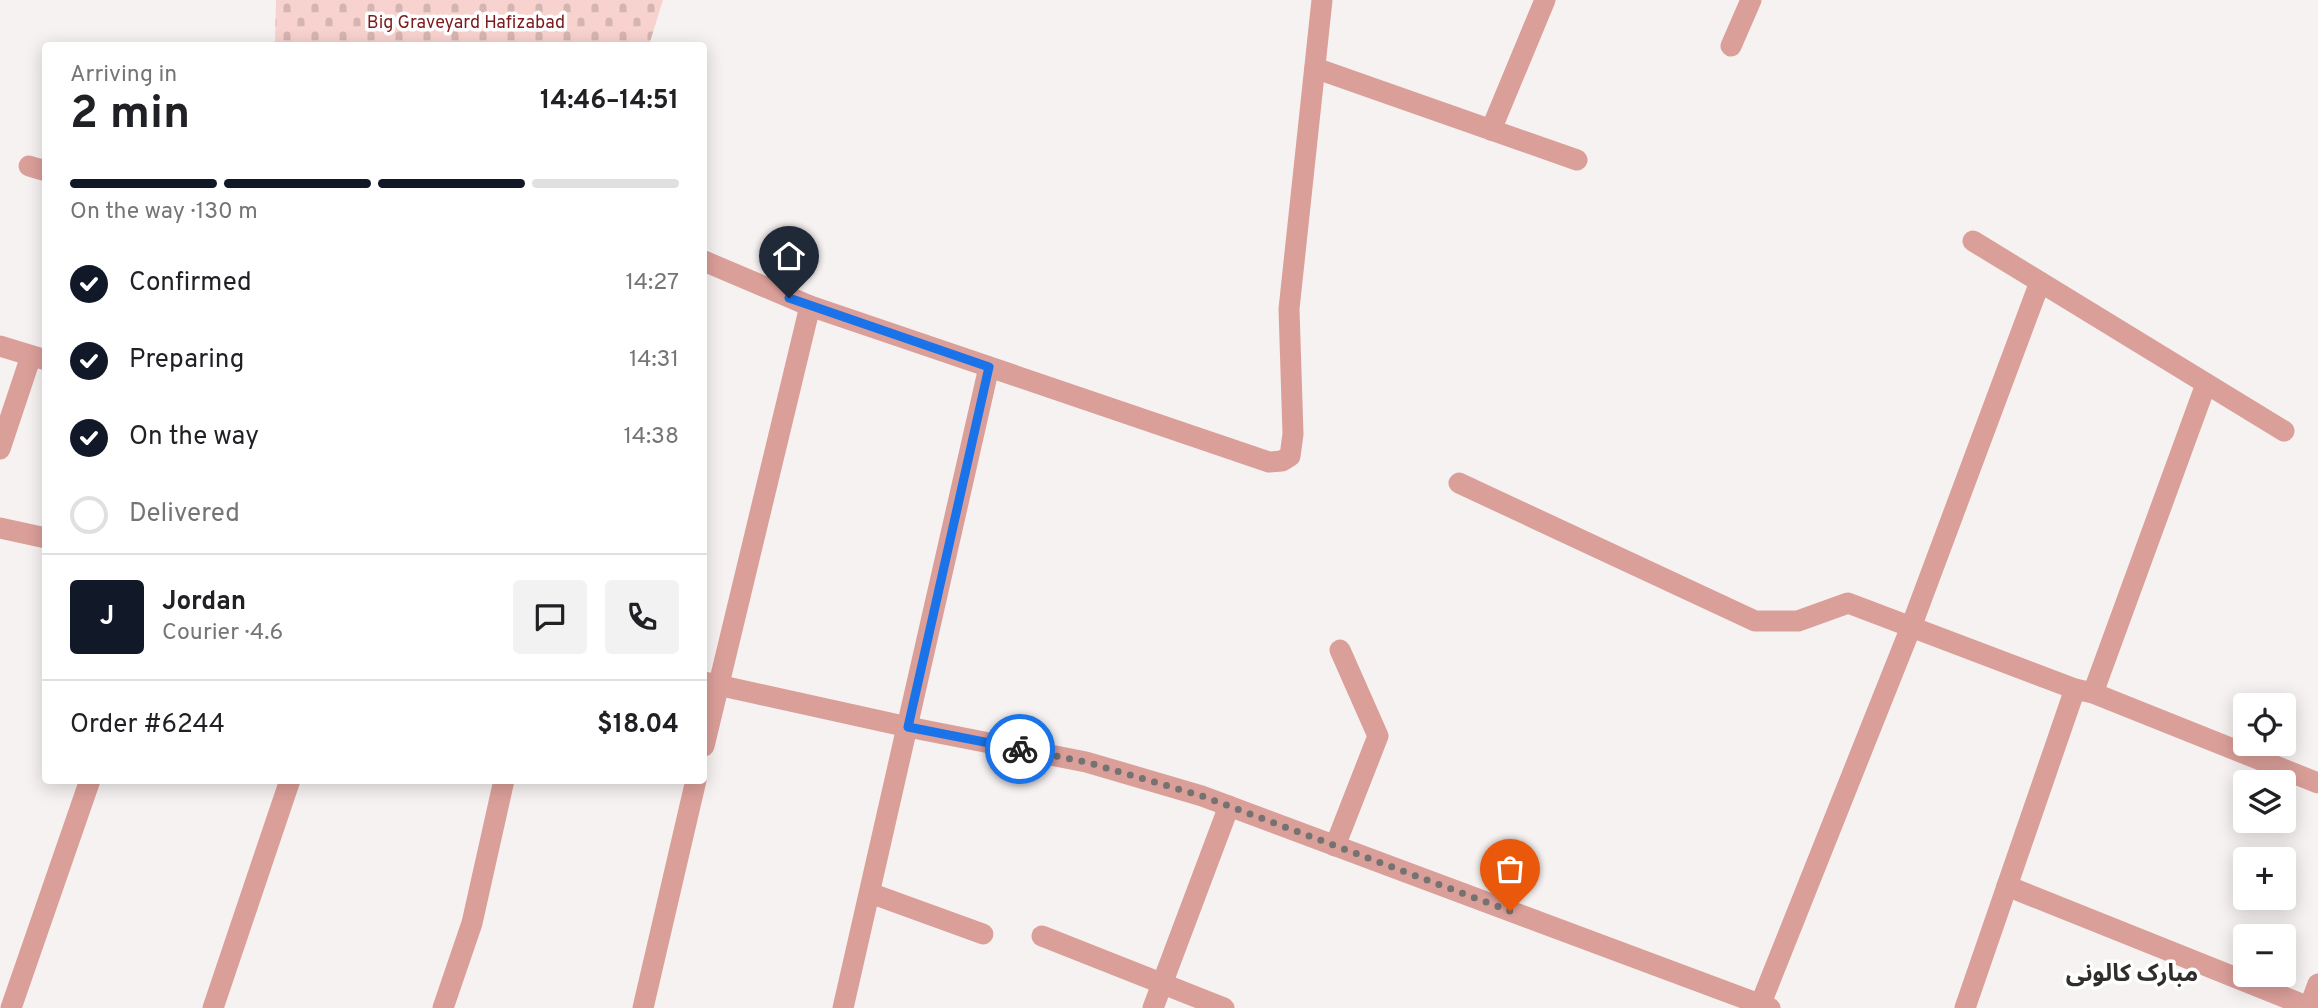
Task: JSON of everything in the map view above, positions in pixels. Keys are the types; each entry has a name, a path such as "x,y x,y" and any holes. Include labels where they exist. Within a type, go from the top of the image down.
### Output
{"street":[{"path":"707,264 810,306 1269,462 1282,461 1290,456 1293,434 1289,309 1322,0"},
{"path":"1491,130 1545,0"},
{"path":"1731,46 1751,0"},
{"path":"1315,68 1577,160"},
{"path":"1973,241 2284,431"},
{"path":"710,684 1086,762 1229,806 1763,1007 1911,627 2040,282"},
{"path":"707,715 710,684 810,306"},
{"path":"0,346 38,358 0,449"},
{"path":"843,1008 989,367"},
{"path":"1965,1008 2007,886 2206,384"},
{"path":"1459,483 1755,621 1798,621 1847,603 2084,691 2318,783"},
{"path":"0,528 42,537"},
{"path":"1335,846 1378,736 1340,650"},
{"path":"11,1008 89,784"},
{"path":"213,1008 289,784"},
{"path":"443,1008 472,923 503,784"},
{"path":"643,1008 695,784"},
{"path":"1153,1008 1229,806"},
{"path":"2007,886 2313,998"},
{"path":"870,893 983,934"},
{"path":"1042,936 1224,1008"}],"green space":[{"name":"Big Graveyard Hafizabad","path":"276,0 663,0 650,42 275,42"}],"way so far":[{"path":"1020,749 1086,762 1202,796 1510,911"}],"district":[{"name":"مبارک کالونی","path":"2132,975"}],"route":[{"path":"789,298 989,367 908,727 1020,749"}]}
